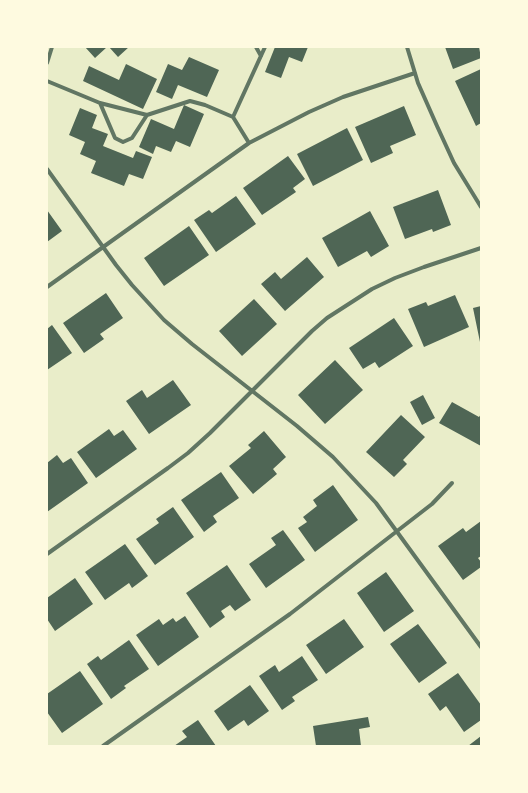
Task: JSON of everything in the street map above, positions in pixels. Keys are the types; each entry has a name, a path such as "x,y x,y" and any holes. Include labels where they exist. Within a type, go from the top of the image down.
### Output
{"street":[{"path":"47,63 52,47"},
{"path":"256,47 261,56"},
{"path":"232,117 265,47"},
{"path":"407,47 415,73 454,163 481,207"},
{"path":"47,287 249,143 343,96 415,73"},
{"path":"47,81 100,103 147,115 190,101 205,105 232,117 249,143"},
{"path":"100,103 115,138 123,142 132,138 147,115"},
{"path":"47,169 132,285 164,320 192,344 297,426 333,457 376,503 398,531 481,647"},
{"path":"47,554 168,468 210,433 253,392 312,331 327,318 372,289 395,278 481,248"},
{"path":"103,746 290,614 432,504 452,483"}],"building":[{"path":"85,47 107,47 95,58"},
{"path":"109,47 129,47 118,57"},
{"path":"275,47 308,47 302,62 289,57 281,78 265,72"},
{"path":"445,47 479,47 481,58 453,69"},
{"path":"189,57 219,70 207,97 178,85 172,99 156,92 168,64 182,70"},
{"path":"126,64 157,79 143,109 83,81 89,66 119,80"},
{"path":"481,69 481,123 476,126 455,81"},
{"path":"184,105 204,114 190,147 176,141 171,152 156,146 153,154 139,147 151,119 174,129"},
{"path":"404,106 416,135 390,146 393,153 371,163 355,127"},
{"path":"80,108 97,115 92,128 108,134 103,146 133,158 136,151 152,157 143,179 129,174 124,186 91,173 96,161 80,154 85,142 69,135"},
{"path":"347,128 363,160 313,186 297,154"},
{"path":"288,156 305,179 293,188 296,192 262,215 243,188"},
{"path":"438,190 451,225 433,232 432,229 405,239 393,207"},
{"path":"236,196 256,224 216,252 194,220 209,210 212,213"},
{"path":"47,210 62,231 47,242"},
{"path":"370,211 389,246 371,257 367,251 338,267 322,238"},
{"path":"189,226 209,255 164,286 144,258"},
{"path":"307,257 324,277 285,311 261,284 275,272 281,279"},
{"path":"106,293 123,318 100,334 104,339 84,353 63,323"},
{"path":"455,295 469,327 424,347 408,309 426,302 428,306"},
{"path":"254,299 277,324 242,356 219,331"},
{"path":"481,306 481,342 480,342 473,308"},
{"path":"394,318 413,346 379,368 375,362 363,369 349,348"},
{"path":"52,325 72,353 47,370 47,329"},
{"path":"335,360 363,390 325,424 298,395"},
{"path":"173,380 191,405 149,434 126,401 142,390 147,398"},
{"path":"423,395 435,418 422,425 410,402"},
{"path":"452,402 479,417 481,414 481,446 439,423"},
{"path":"401,415 425,437 403,460 407,464 394,477 366,452"},
{"path":"109,429 114,436 123,430 137,449 96,478 77,452"},
{"path":"264,431 286,457 273,469 277,474 253,494 229,466 251,448 248,445"},
{"path":"57,455 63,463 71,458 88,483 47,512 47,463"},
{"path":"221,472 239,498 213,516 217,522 204,532 181,500"},
{"path":"333,485 358,520 315,552 298,528 307,522 303,517 317,506 313,500"},
{"path":"173,507 194,537 155,565 136,539 159,523 156,519"},
{"path":"481,521 481,556 478,558 481,562 481,567 463,580 438,546 463,528 466,532"},
{"path":"283,530 305,560 266,588 249,564 276,545 271,538"},
{"path":"125,544 148,576 132,588 129,583 105,600 85,572"},
{"path":"227,565 251,600 235,611 230,605 221,611 225,617 210,628 186,593"},
{"path":"386,572 414,611 384,632 357,593"},
{"path":"75,578 93,604 55,631 47,619 47,598"},
{"path":"185,616 199,637 158,666 136,635 159,619 163,625 173,618 176,622"},
{"path":"344,619 364,647 326,674 306,645"},
{"path":"418,624 447,663 419,683 390,644"},
{"path":"129,640 149,669 124,686 126,688 111,699 87,664 98,656 101,660"},
{"path":"302,656 318,680 292,697 295,701 282,710 259,676 275,665 279,672"},
{"path":"80,671 103,704 62,733 47,712 47,694"},
{"path":"458,673 481,705 481,720 464,732 446,706 440,711 428,694"},
{"path":"250,685 269,711 248,726 244,720 228,731 214,711"},
{"path":"368,717 370,727 359,729 361,746 316,746 313,726"},
{"path":"198,720 216,746 174,746 187,737 182,731"},
{"path":"481,736 481,746 468,746"}]}
